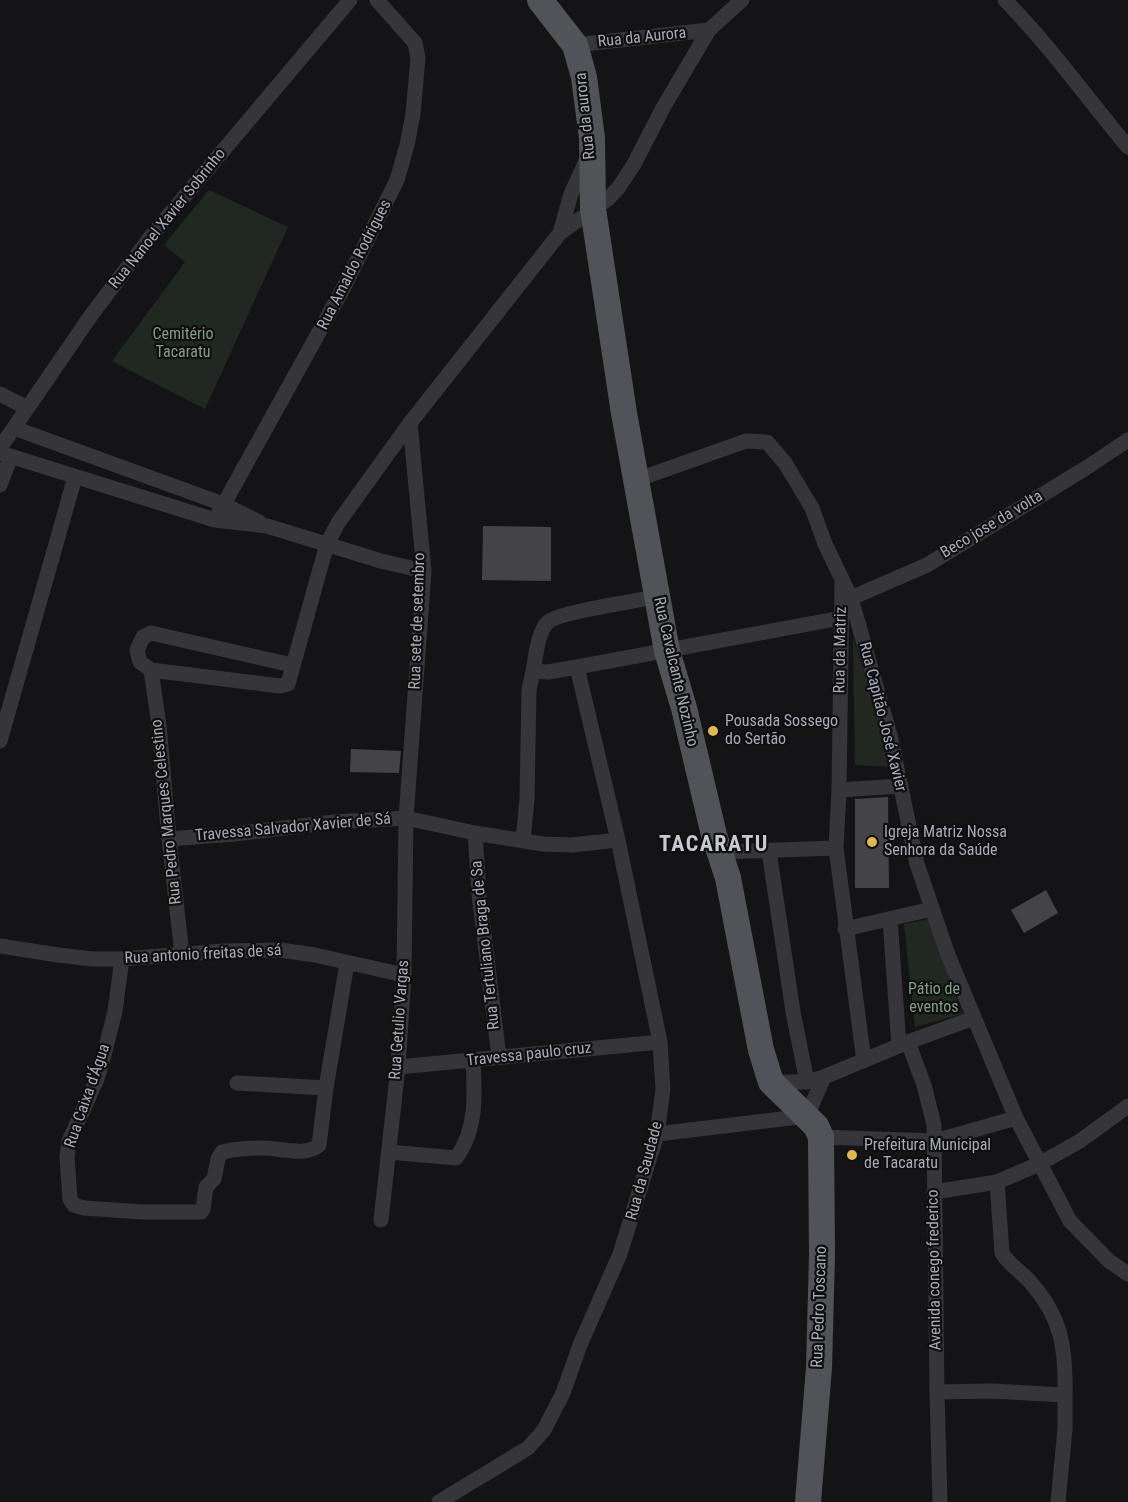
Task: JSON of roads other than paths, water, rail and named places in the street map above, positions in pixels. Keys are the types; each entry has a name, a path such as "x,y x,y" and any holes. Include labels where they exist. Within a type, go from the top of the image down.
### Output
{"main road":[{"name":"Rua da aurora","path":"540,0 575,45 584,77 592,138 593,209"},
{"name":"Rua Cavalcante Nozinho","path":"593,209 636,480 667,651 728,878 757,1034 771,1082"},
{"path":"771,1082 814,1127"},
{"name":"Rua Pedro Toscano","path":"808,1502 819,1368 822,1255 814,1127"}],"street":[{"name":"Rua Nanoel Xavier Sobrinho","path":"0,485 4,452 14,428 92,314 152,235 350,0"},
{"name":"Rua Amaldo Rodrigues","path":"215,520 344,287 397,180 413,114 418,58 415,43 377,0"},
{"path":"151,670 285,686 327,544 338,523 410,423 560,233 608,199 634,164 669,97 710,30 742,0"},
{"path":"1005,0 1049,47 1085,96 1128,147"},
{"name":"Rua da Aurora","path":"575,45 710,30"},
{"path":"560,233 571,194 591,151"},
{"path":"0,394 27,408"},
{"name":"Rua sete de setembro","path":"406,818 424,571 410,423"},
{"path":"14,428 223,504 267,526 424,571"},
{"name":"Beco jose da volta","path":"850,598 927,565 1128,440"},
{"name":"Rua Capitão José Xavier","path":"636,480 746,441 767,442 785,463 808,502 850,598 890,735 917,864 974,1018 1016,1118 1070,1221 1109,1261 1128,1274"},
{"path":"4,452 75,477 215,520 267,526"},
{"path":"111,488 119,466"},
{"path":"0,741 75,477"},
{"name":"Rua da Matriz","path":"842,582 836,848 864,1061"},
{"path":"523,841 527,799 529,690 540,672 543,630 550,620 657,597"},
{"path":"540,672 577,668 841,618"},
{"name":"Rua Pedro Marques Celestino","path":"182,954 159,725 151,670 140,662 137,656 140,642 142,638 152,633 291,670"},
{"name":"Rua da Saudade","path":"439,1502 528,1448 544,1430 563,1393 580,1345 620,1254 657,1134 663,1089 660,1042 618,840 577,668"},
{"path":"839,790 901,786"},
{"name":"Travessa Salvador Xavier de Sá","path":"169,839 334,822 406,818 523,841 572,845 618,840"},
{"name":"Rua Getulio Vargas","path":"381,1220 398,1067 404,975 406,818"},
{"name":"Rua Tertuliano Braga de Sa","path":"475,833 479,894 499,1057"},
{"path":"720,852 836,848"},
{"path":"769,850 793,1012 807,1082"},
{"path":"845,929 932,909"},
{"name":"Avenida conego frederico","path":"890,919 904,1044 931,1107 935,1141 940,1502"},
{"name":"Rua antonio freitas de sá","path":"0,946 58,956 122,959 280,950 315,955 404,975"},
{"name":"Rua Caixa d'Água","path":"122,959 115,1011 104,1055 97,1079 69,1141 67,1157 70,1199 74,1205 118,1211 199,1213 203,1209 206,1187 216,1177 218,1159 222,1152 264,1148 307,1150 318,1147 321,1141 326,1088"},
{"path":"237,1083 326,1088 347,963"},
{"path":"771,1082 807,1082 824,1077 974,1018"},
{"name":"Travessa paulo cruz","path":"398,1067 660,1042"},
{"path":"389,1152 456,1158 463,1148 475,1100 473,1060"},
{"path":"814,1127 824,1077"},
{"path":"934,1192 998,1182 1039,1164 1080,1141 1128,1106"},
{"path":"657,1134 814,1127 935,1141 1016,1118"},
{"path":"998,1182 1002,1253 1029,1280 1053,1311 1064,1353 1065,1429 1058,1502"},
{"path":"937,1392 992,1391 1065,1395"}],"place":[{"name":"Pousada Sossego do Sertão","path":"713,731"},
{"name":"Igreja Matriz Nossa Senhora da Saúde","path":"872,842"},
{"name":"Prefeitura Municipal de Tacaratu","path":"852,1155"}],"district":[{"name":"TACARATU","path":"714,845"}],"park label":[{"name":"Cemitério Tacaratu","path":"183,344"},
{"name":"Pátio de eventos","path":"934,999"}]}
